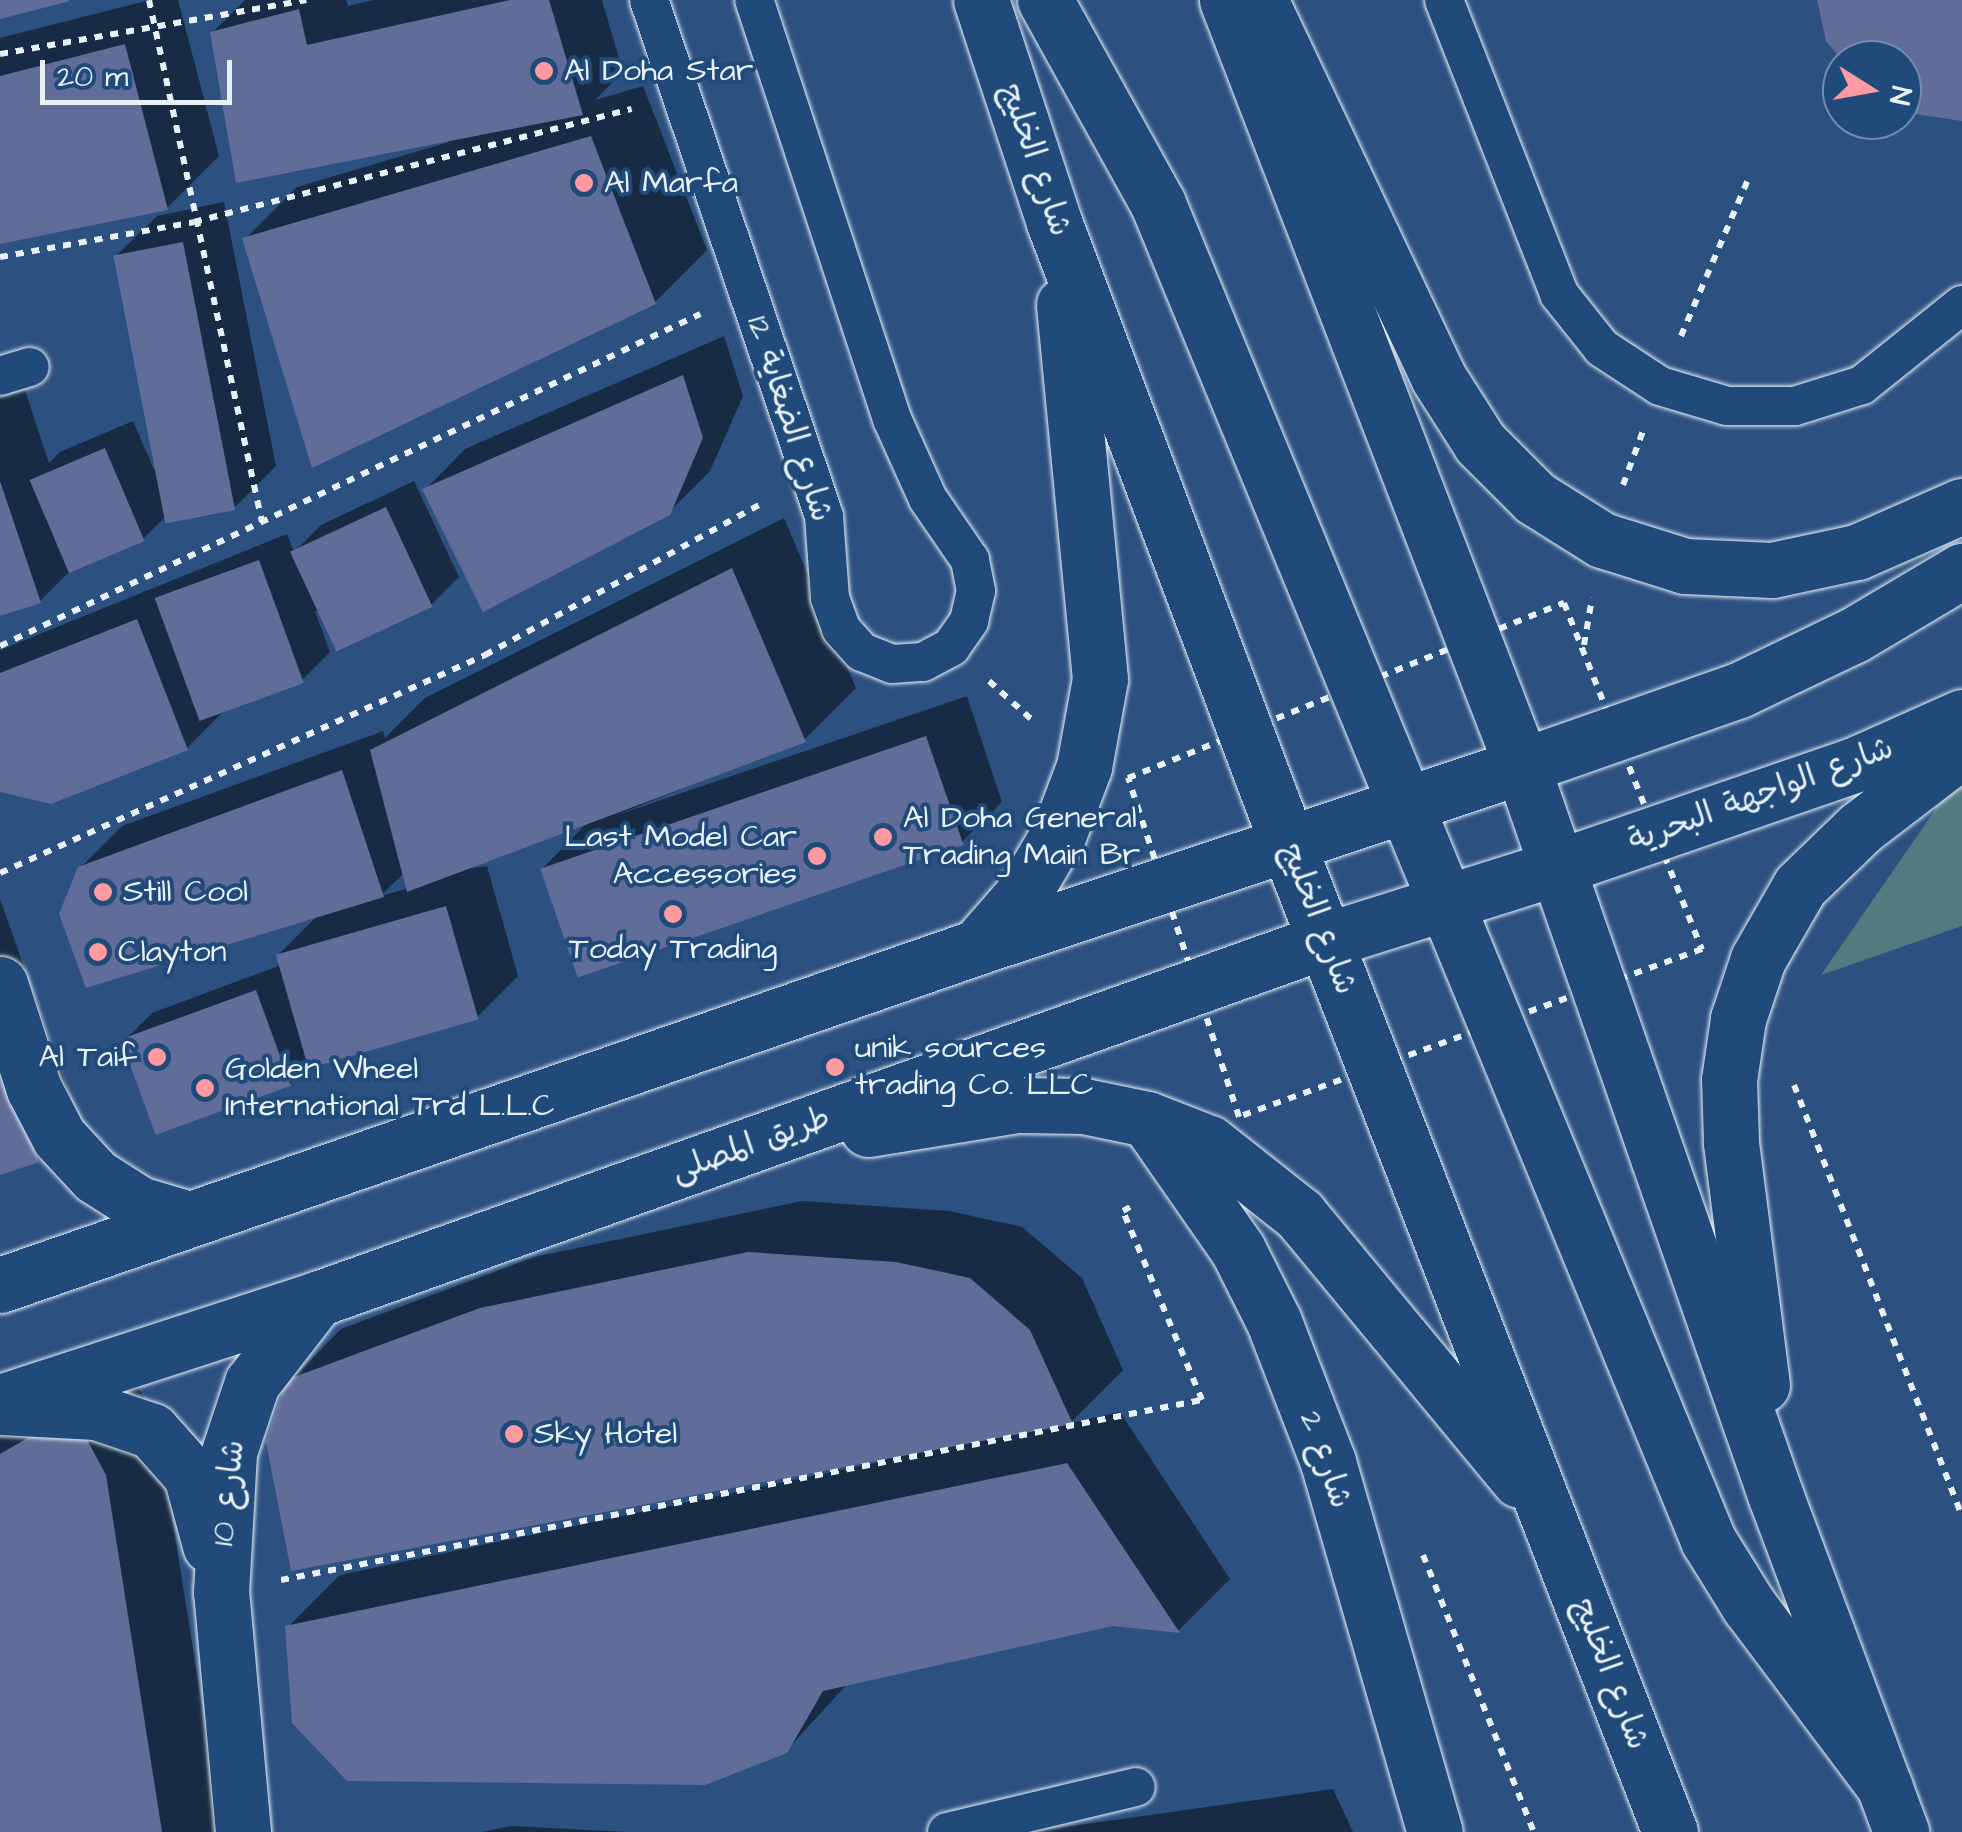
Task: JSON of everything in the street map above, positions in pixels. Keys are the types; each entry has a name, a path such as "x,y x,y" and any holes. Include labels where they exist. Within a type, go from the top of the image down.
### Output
{"main road":[{"name":"شارع الخليج","path":"981,0 1054,222 1288,846 1670,1832"},
{"path":"1045,0 1158,204 1708,1540 1749,1606 1893,1810"},
{"path":"1226,0 1522,766 1776,1497 1893,1810"},
{"path":"1260,0 1438,377 1480,443 1535,498 1602,540 1685,566 1772,570 1857,552 1962,506"},
{"path":"976,947 1023,894 1060,834 1084,767 1100,680 1054,222"},
{"path":"0,1285 976,947 1404,807 1739,690 1854,636 1962,571"},
{"name":"شارع الواجهة البحرية","path":"1558,867 1854,765 1962,718"},
{"path":"1776,1497 1732,1142 1729,1080 1738,1019 1758,960 1800,886 1860,828 1962,750"},
{"name":"طريق المصلى","path":"0,1405 317,1300 1326,940 1558,867"},
{"path":"0,984 34,1090 59,1137 95,1176 139,1204 190,1219"},
{"path":"736,1150 1018,1105 1084,1106 1147,1119 1209,1143 1299,1214 1549,1516"},
{"name":"شارع 2","path":"1147,1119 1238,1250 1274,1322 1328,1462 1435,1832"},
{"name":"شارع 10","path":"243,1832 221,1592 225,1490 238,1416 272,1351 317,1300"},
{"name":"شارع 10","path":"0,1405 96,1412 152,1431 191,1475 221,1592"}],"lane":[{"name":"12 شارع الضغاية","path":"649,0 824,516 830,598 841,629 862,652 892,664 924,662 951,646 969,622 976,591 970,560 928,499 892,419 754,0"},
{"path":"1444,0 1558,294 1602,348 1660,386 1727,406 1795,406 1862,385 1962,305"},
{"path":"947,1832 1136,1787"}],"path":[{"path":"149,0 262,522"},
{"path":"0,54 155,32 306,0"},
{"path":"0,256 194,222 682,96"},
{"path":"0,646 746,292"},
{"path":"0,873 485,655 810,477"},
{"path":"1791,1077 1962,1516"},
{"path":"221,1592 1202,1400"}],"green space":[{"path":"1962,771 1962,926 1821,975"}],"building":[{"path":"0,0 69,0 70,1 0,19"},
{"path":"510,0 549,0 583,115 236,183 210,32 299,9 307,45"},
{"path":"1817,0 1962,0 1962,121 1922,115 1922,40 1826,40"},
{"path":"125,44 168,210 0,244 0,76"},
{"path":"591,136 656,304 312,468 242,238"},
{"path":"183,242 235,510 165,524 113,256"},
{"path":"683,375 703,438 670,515 483,612 422,489"},
{"path":"105,448 144,541 69,573 30,480"},
{"path":"0,481 41,603 0,616"},
{"path":"386,507 432,607 336,651 290,552"},
{"path":"259,560 304,683 199,721 155,598"},
{"path":"732,568 806,742 407,892 370,750"},
{"path":"137,619 188,750 51,804 0,792 0,673"},
{"path":"926,736 963,845 578,978 540,869"},
{"path":"342,770 384,897 86,988 59,914 78,867"},
{"path":"446,906 479,1019 308,1068 276,955"},
{"path":"256,990 291,1086 156,1135 121,1039"},
{"path":"0,1055 39,1162 0,1175"},
{"path":"748,1252 896,1262 970,1278 1030,1330 1073,1424 291,1571 266,1442 286,1380 480,1308"},
{"path":"45,1428 85,1436 106,1475 162,1832 0,1832 0,1454"},
{"path":"1067,1463 1180,1633 1113,1626 823,1691 787,1753 705,1785 347,1781 292,1723 285,1626"}],"place":[{"name":"Al Doha Star","path":"544,71"},
{"name":"Al Marfa","path":"584,183"},
{"name":"Al Doha General Trading Main Br","path":"883,837"},
{"name":"Last Model Car Accessories","path":"817,856"},
{"name":"Still Cool","path":"103,892"},
{"name":"Today Trading","path":"673,914"},
{"name":"Clayton","path":"98,952"},
{"name":"Al Taif","path":"157,1057"},
{"name":"unik sources trading Co. LLC","path":"835,1067"},
{"name":"Golden Wheel International Trd L.L.C","path":"205,1088"},
{"name":"Sky Hotel","path":"514,1434"}]}
